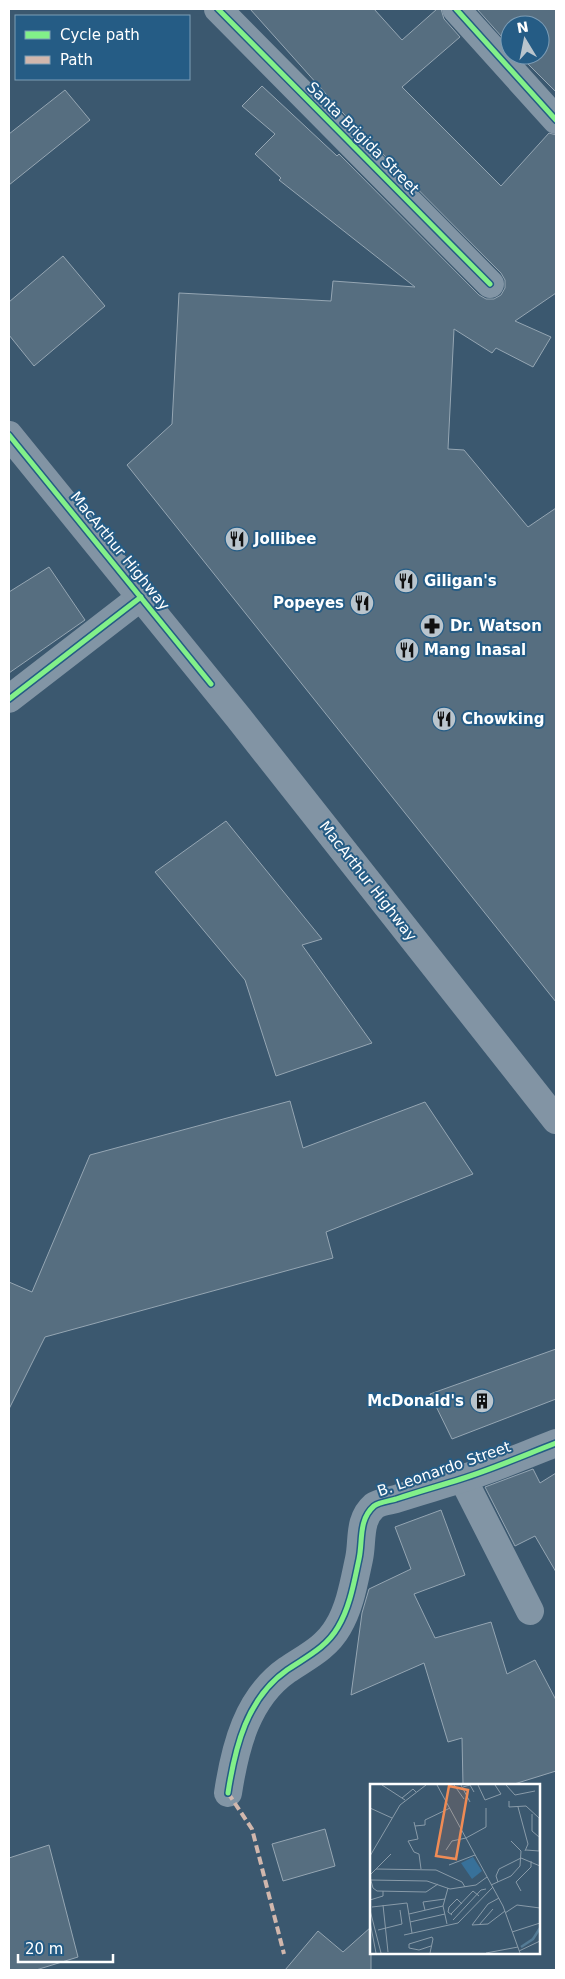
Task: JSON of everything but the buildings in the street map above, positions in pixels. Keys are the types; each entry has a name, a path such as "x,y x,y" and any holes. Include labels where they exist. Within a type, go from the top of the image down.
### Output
{"highway":[{"name":"MacArthur Highway","path":"9,435 238,716 556,1120"}],"street":[{"name":"Santa Brigida Street","path":"218,9 490,284"},
{"path":"456,9 556,120"},
{"path":"9,699 141,597"},
{"name":"B. Leonardo Street","path":"228,1793 233,1761 241,1735 252,1710 262,1694 285,1672 327,1644 342,1621 348,1607 360,1556 362,1525 365,1517 375,1505 463,1479 556,1443"},
{"path":"463,1479 530,1611"}],"marked path":[{"path":"228,1793 252,1829 284,1954"}],"cycle path":[{"path":"218,9 490,284"},
{"path":"456,9 556,120"},
{"path":"9,435 211,684"},
{"path":"9,699 141,597"},
{"path":"228,1793 239,1741 245,1725 262,1695 273,1681 328,1641 338,1627 349,1603 360,1552 363,1524 374,1506 473,1475 556,1443"}],"place":[{"name":"Jollibee","path":"237,539"},
{"name":"Giligan's","path":"406,581"},
{"name":"Popeyes","path":"362,603"},
{"name":"Dr. Watson","path":"432,626"},
{"name":"Mang Inasal","path":"407,650"},
{"name":"Chowking","path":"444,719"},
{"name":"McDonald's","path":"482,1401"}]}
